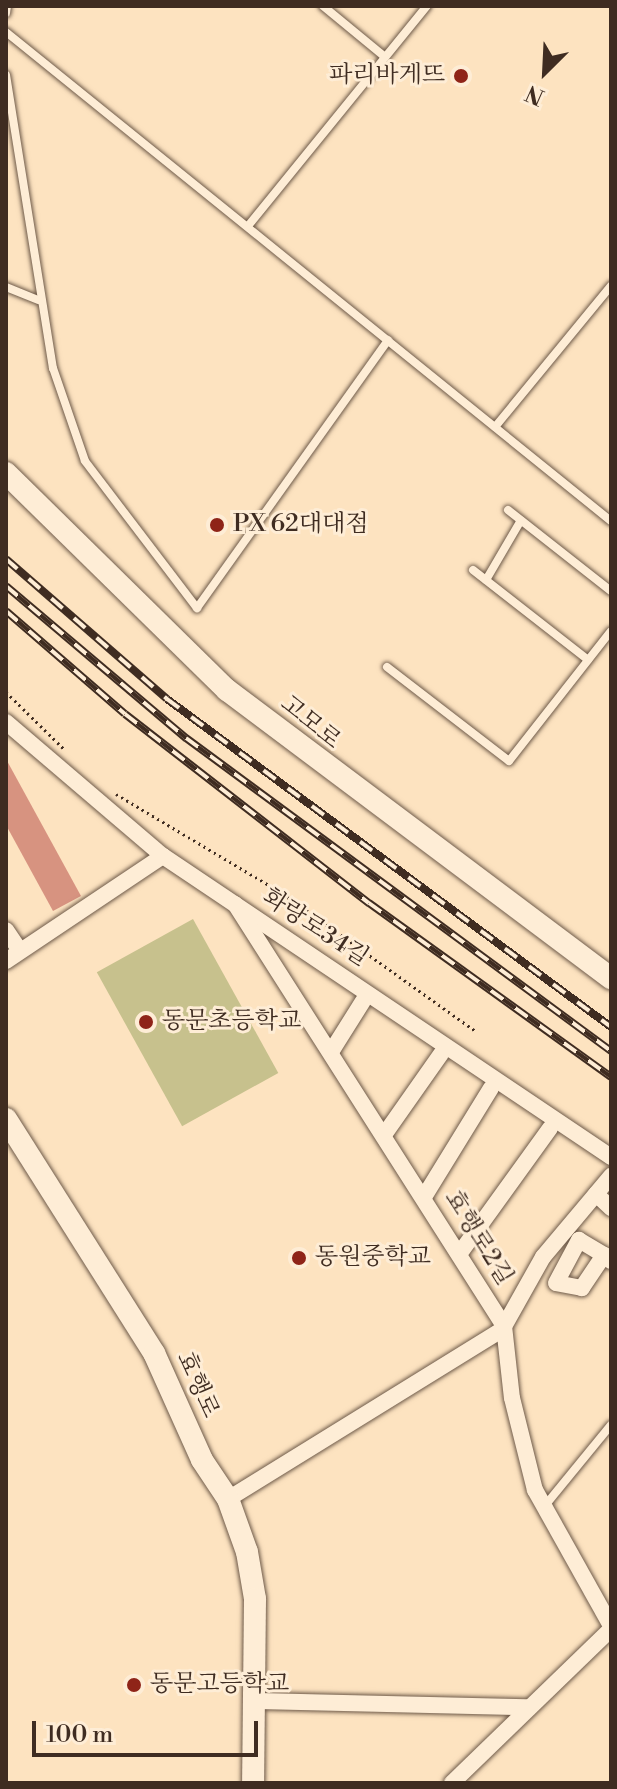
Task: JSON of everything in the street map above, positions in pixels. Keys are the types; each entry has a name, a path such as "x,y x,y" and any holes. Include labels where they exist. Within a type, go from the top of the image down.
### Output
{"main road":[{"name":"고모로","path":"6,473 227,690 611,978"},
{"name":"효행로","path":"6,1119 154,1353 202,1460 228,1499 247,1552 255,1599 253,1783"}],"street":[{"name":"화랑로34길","path":"6,722 163,856 611,1157"},
{"path":"6,930 13,956 163,856"},
{"name":"효행로2길","path":"235,904 504,1326 521,1443 542,1509 611,1627 452,1783"},
{"path":"331,1052 363,1001"},
{"path":"384,1135 441,1054"},
{"path":"424,1197 491,1088"},
{"path":"460,1253 550,1128"},
{"path":"228,1499 504,1326 543,1257 611,1176"},
{"path":"596,1194 611,1208"},
{"path":"255,1701 529,1707"}],"lane":[{"path":"6,13 7,6"},
{"path":"323,6 385,57"},
{"path":"248,226 427,6"},
{"path":"6,32 611,521"},
{"path":"6,75 39,300 53,368 85,461 197,608 388,340"},
{"path":"495,427 611,286"},
{"path":"6,287 39,300"},
{"path":"508,510 611,591"},
{"path":"486,580 521,520"},
{"path":"473,570 588,660"},
{"path":"387,667 509,761 611,631"},
{"path":"542,1509 611,1425"}],"path":[{"path":"6,692 76,761"},
{"path":"111,790 282,893 477,1032"}],"shaded area":[{"path":"193,919 278,1073 182,1126 97,972"}],"building":[{"path":"6,759 81,896 53,911 6,825"}],"railway":[{"path":"6,559 167,699 611,1027"},
{"path":"6,586 186,738 611,1051"},
{"path":"6,611 125,714 369,903 611,1077"}],"place":[{"name":"파리바게뜨","path":"461,76"},
{"name":"PX 62대대점","path":"217,525"},
{"name":"동문초등학교","path":"146,1022"},
{"name":"동원중학교","path":"299,1258"},
{"name":"동문고등학교","path":"134,1685"}]}
